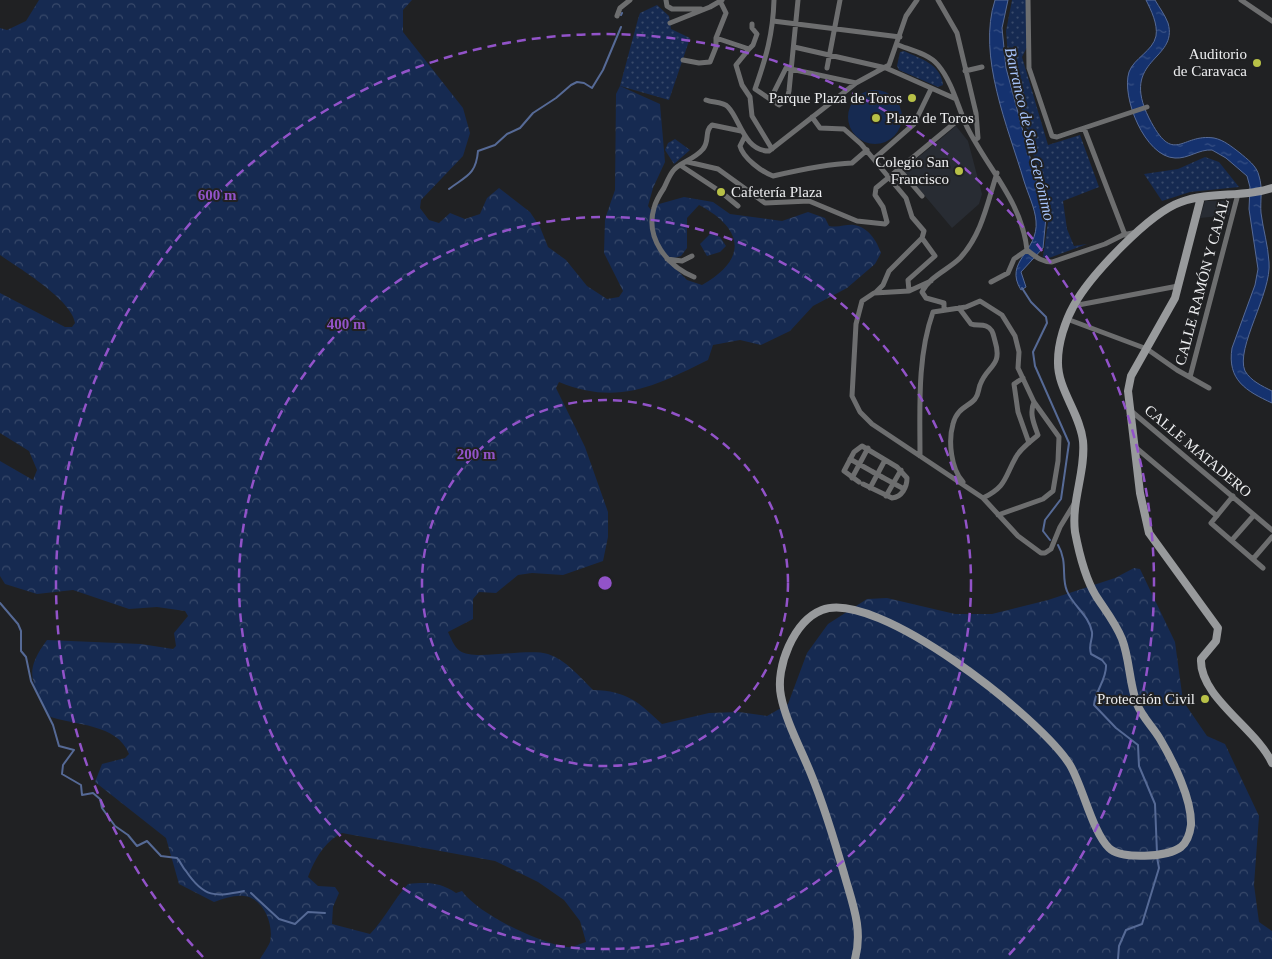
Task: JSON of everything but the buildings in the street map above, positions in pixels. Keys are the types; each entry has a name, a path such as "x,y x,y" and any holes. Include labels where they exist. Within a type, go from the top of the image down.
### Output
{"main road":[{"path":"855,959 860,938 855,910 824,807 785,710 780,691 783,667 798,632 808,618 824,609 848,607 876,617 938,651 992,688 1028,720 1068,762 1109,849 1124,856 1139,856 1174,851 1184,845 1189,835 1191,819 1186,800 1174,766 1137,703 1128,660 1118,629 1088,581 1075,532 1083,458 1082,434 1060,376 1058,361 1067,319 1073,306 1117,250 1137,232 1168,208 1185,200 1269,189"},
{"path":"1201,197 1178,286 1169,311 1128,383 1134,446 1140,493 1149,533 1218,628 1216,641 1202,659 1208,683 1259,742 1272,764"}],"street":[{"path":"617,16 620,8 630,0"},
{"path":"666,0 667,6 672,9 704,10"},
{"path":"670,24 704,10 721,0 726,13 716,38 716,47 710,62 699,63 684,60"},
{"path":"774,0 773,21 766,60 755,90 780,106 787,99 789,91 798,0"},
{"path":"827,68 840,0"},
{"path":"706,100 730,107 743,133 765,152 772,149 856,83 886,68 892,60 898,45 906,16 917,0"},
{"path":"938,0 957,33 976,113 978,138 974,140"},
{"path":"1028,0 1029,68 1053,137 1147,107"},
{"path":"1241,0 1272,21"},
{"path":"773,21 900,38"},
{"path":"752,24 752,28 757,34 754,44 736,66 750,97 752,116 772,149"},
{"path":"716,38 749,49"},
{"path":"898,45 922,54 937,63 956,99 974,140 996,174 1022,223 1027,250 1034,256 1043,261 1052,262 1105,244 1123,235 1137,232"},
{"path":"794,47 886,68 956,99"},
{"path":"892,60 893,68 899,75"},
{"path":"966,71 982,67"},
{"path":"774,92 786,68 856,83"},
{"path":"874,159 914,124 931,89"},
{"path":"688,162 718,169 765,203 810,201 857,221 885,224 888,222 887,217 874,191 963,116"},
{"path":"812,117 820,128 839,128 848,131 867,150 906,198 912,217 924,231 922,238 889,270 883,285 862,301 856,324 852,396 860,412 872,424 983,498 1030,546 1046,553 1051,549 1060,527 1077,500"},
{"path":"694,277 676,268 667,259 656,242 652,216 655,202 672,172 706,147 708,131 712,125 743,133"},
{"path":"1084,128 1123,235 1129,238 1126,243"},
{"path":"743,133 740,146 743,152 760,168 773,176 800,169 828,166 843,162 852,163 867,150"},
{"path":"680,165 738,206"},
{"path":"899,169 922,196"},
{"path":"874,293 909,291 930,281 959,259 974,240 986,215 996,174"},
{"name":"CALLE RAMÓN Y CAJAL","path":"1190,377 1241,194"},
{"path":"909,291 908,280 935,256 922,238"},
{"path":"1116,239 1114,246 1117,250"},
{"path":"1105,244 1117,250"},
{"path":"991,282 1008,273 1014,259 1027,250"},
{"path":"667,259 682,261 692,256"},
{"path":"930,281 924,288 923,294 931,300 944,303 944,310"},
{"path":"1073,306 1178,286"},
{"path":"920,456 923,353 927,330 934,312 959,308 980,301 1002,315 1015,336 1019,352 1018,368 1034,402 1059,438 1059,454 1054,487 1043,499 998,515"},
{"path":"959,308 971,324 984,324 992,330 999,352 997,360 980,384 979,392 974,401 963,406 953,423 952,450 957,475 968,488"},
{"path":"1067,319 1148,349 1209,388"},
{"path":"1023,378 1014,384 1018,412 1030,443"},
{"path":"983,498 998,490 1008,476 1016,455 1038,435 1032,417 1031,408 1034,402"},
{"name":"CALLE MATADERO","path":"1130,410 1272,530"},
{"path":"862,446 868,448 901,470 907,478 904,489 897,498 886,496 870,488 852,478 844,470 857,448 862,446"},
{"path":"1134,446 1217,516"},
{"path":"852,478 868,448"},
{"path":"850,459 904,489"},
{"path":"870,488 885,460"},
{"path":"886,496 901,470"},
{"path":"1233,496 1211,523 1263,568"},
{"path":"1232,540 1254,515"},
{"path":"1253,559 1272,536"}],"shaded area":[{"path":"956,126 968,141 982,194 979,204 952,228 903,170"},
{"path":"1205,201 1231,201 1229,215 1200,218"}],"green space":[{"path":"39,0 412,0 403,10 403,32 463,108 470,133 463,156 421,200 420,208 429,220 439,223 450,213 465,219 480,214 487,198 499,188 530,212 540,227 548,247 566,260 587,286 607,299 619,297 623,291 604,253 605,219 615,190 616,94 620,86 660,104 665,162 653,188 648,206 651,210 659,204 684,197 713,202 730,214 782,221 808,212 825,218 829,226 854,225 868,232 881,253 875,264 847,288 813,306 790,331 761,345 740,340 713,345 708,360 671,378 636,390 600,392 580,389 559,382 556,388 585,447 608,512 608,537 603,561 563,575 532,573 518,575 496,593 479,592 473,599 473,619 448,632 453,642 460,651 467,654 488,655 527,652 548,654 567,665 593,690 624,695 639,704 662,724 709,713 739,712 767,716 788,704 807,653 828,624 867,599 887,598 955,614 992,614 1048,600 1115,578 1134,568 1140,569 1175,642 1183,701 1207,736 1225,744 1259,816 1254,885 1259,922 1272,931 1272,959 260,959 270,942 271,935 269,921 262,907 251,898 244,896 214,902 179,884 166,838 95,782 102,764 125,758 129,754 123,744 115,736 105,731 48,716 32,678 34,661 47,640 141,644 173,649 176,646 174,633 188,616 185,611 157,607 129,609 73,590 37,594 5,584 0,576 0,461 33,480 37,470 29,451 0,433 0,293 65,327 72,327 75,323 72,314 65,304 44,285 0,255 0,28 7,30 26,21","holes":["699,205 714,214 725,224 732,234 735,244 733,255 727,265 717,275 702,285 687,280 667,260 681,256 687,248 687,218","342,833 495,861 538,882 564,900 580,921 586,942 567,947 541,940 495,918 481,909 462,891 456,893 439,885 427,883 408,884 370,934 332,924 333,907 339,893 335,887 318,886 308,877 325,846"]},
{"path":"1012,0 1028,0 1028,45 1022,57 1048,145 1080,135 1099,187 1063,201 1067,229 1074,246 1087,244 1049,258 1043,257 1049,215 1008,57 1006,31"},
{"path":"657,5 669,16 671,29 690,38 669,100 620,86 640,13"},
{"path":"904,51 934,67 943,85 938,87 899,70 897,66 900,52"},
{"path":"870,90 880,90 890,94 898,102 902,117 898,132 890,140 880,144 870,144 860,140 852,132 848,122 848,112 852,102 860,94"},
{"path":"675,139 690,150 674,164 665,150 668,143"},
{"path":"1205,157 1219,162 1239,187 1190,192 1162,201 1144,174 1178,169"},
{"path":"711,233 720,237 726,246 720,252 707,256 700,244"}],"water":[{"path":"995,0 1008,0 1002,28 1006,68 1046,217 1043,248 1021,272 1026,287 1021,290 1016,271 1032,241 1036,221 1033,206 1003,115 992,68 990,22"},
{"path":"1146,0 1155,0 1168,23 1169,36 1165,45 1151,62 1141,83 1142,98 1149,118 1158,133 1165,141 1172,145 1203,138 1221,140 1246,158 1258,172 1261,185 1261,213 1269,262 1268,275 1243,361 1245,371 1250,378 1272,391 1272,403 1254,394 1240,383 1232,368 1231,359 1232,348 1255,285 1258,269 1249,209 1250,187 1247,176 1226,158 1212,150 1180,158 1164,155 1154,148 1145,137 1132,110 1127,83 1129,72 1131,67 1151,46 1156,36 1155,22"}],"waterway":[{"path":"449,189 469,174 475,165 478,151 495,145 507,134 520,128 533,113 556,98 571,85 577,82 584,83 592,88 603,70 621,27"},
{"name":"Barranco de San Gerónimo","path":"1022,288 1031,302 1046,317 1047,323 1033,352 1035,366 1069,443 1061,499 1045,520 1043,531 1050,540"},
{"name":"Barranco de San Gerónimo","path":"1058,545 1063,558 1065,586 1073,601 1088,621 1092,632 1091,654 1102,660 1106,665 1105,675 1096,695 1094,705 1116,728 1138,745 1139,766 1155,804 1157,853"},
{"path":"0,603 18,624 21,631 21,651 26,657 31,681 53,725 59,746 74,750 63,765 62,774 81,785 82,795 93,793 100,799 102,808 115,826 128,835 137,846 147,841 161,856 177,858 192,880 205,891 218,894 244,891"},
{"name":"Barranco de San Gerónimo","path":"1118,959 1119,946 1126,930 1142,924 1159,868 1157,857"},
{"path":"251,893 279,919 295,924 308,912 325,913"}],"place":[{"name":"Auditorio de Caravaca","path":"1257,63"},
{"name":"Parque Plaza de Toros","path":"912,98"},
{"name":"Plaza de Toros","path":"876,118"},
{"name":"Colegio San Francisco","path":"959,171"},
{"name":"Cafetería Plaza","path":"721,192"},
{"name":"Protección Civil","path":"1205,699"}]}
